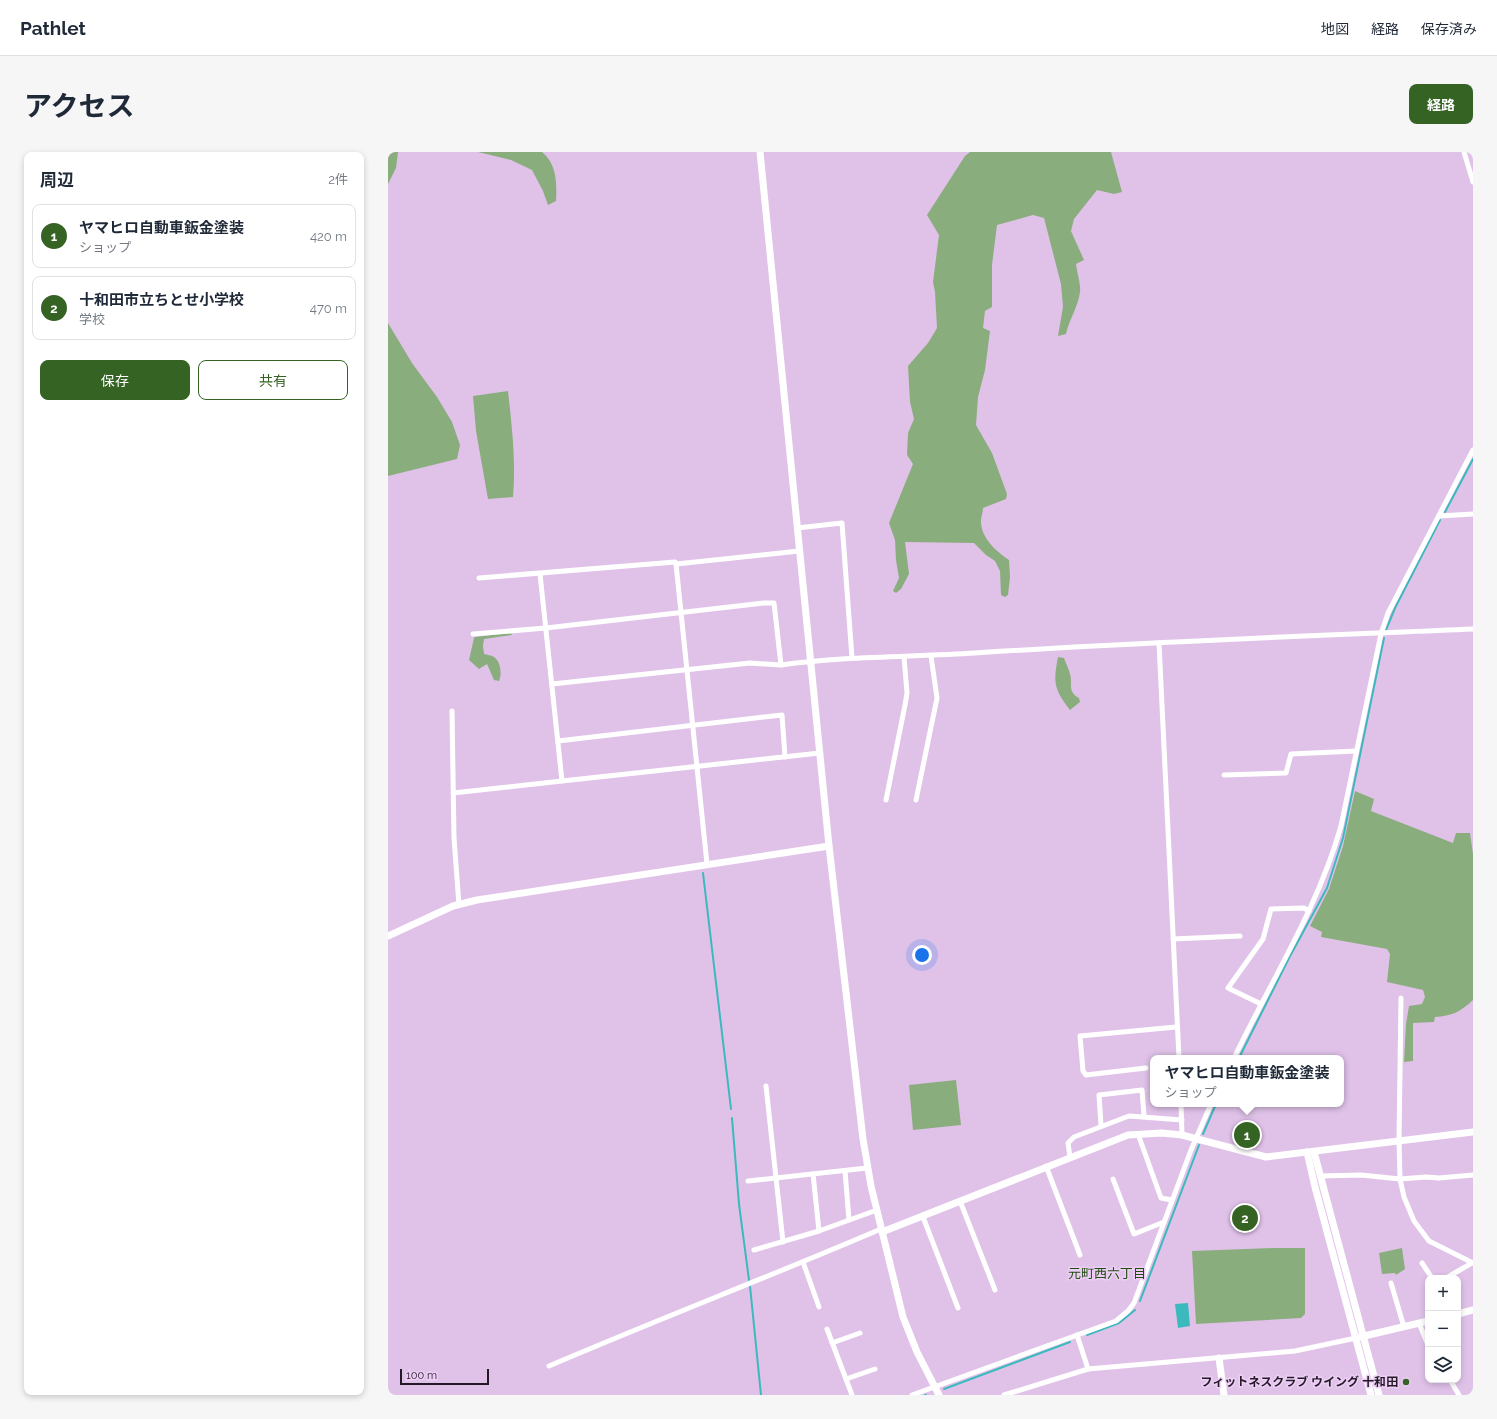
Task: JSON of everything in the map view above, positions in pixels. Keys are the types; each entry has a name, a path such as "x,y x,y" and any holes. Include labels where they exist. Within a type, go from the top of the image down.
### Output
{"street":[{"path":"760,152 829,846 867,1168 903,1317 917,1352 938,1395"},
{"path":"1464,152 1473,182"},
{"path":"1236,1055 1309,911 1319,890 1336,845 1381,634 1388,613 1473,450"},
{"path":"1439,516 1473,514"},
{"path":"797,528 842,523 852,658"},
{"path":"479,578 676,562 676,564 799,551"},
{"path":"676,564 707,864"},
{"path":"540,574 562,782"},
{"path":"473,634 546,628 774,603 781,665"},
{"path":"552,684 750,663 781,665 852,658 931,656 1159,643 1473,629"},
{"path":"1159,643 1176,1027 1179,1055"},
{"path":"916,800 937,698 931,656"},
{"path":"886,800 907,693 904,657"},
{"path":"452,711 453,793 459,904"},
{"path":"558,741 782,714 786,757"},
{"path":"1224,775 1286,773 1291,754 1356,751"},
{"path":"453,793 820,753"},
{"path":"388,936 459,904 477,900 829,846"},
{"path":"1261,1004 1228,988 1263,939 1271,909 1304,908 1309,911"},
{"path":"1173,939 1240,936"},
{"path":"1401,998 1398,1140 1400,1179 1404,1197 1414,1221 1429,1241 1472,1263"},
{"path":"1146,1068 1086,1075 1083,1071 1080,1036 1176,1027"},
{"path":"766,1086 783,1242"},
{"path":"1101,1125 1099,1094 1142,1090 1144,1116"},
{"path":"1181,1107 1182,1135"},
{"path":"912,1395 1116,1321 1123,1316 1132,1307 1195,1138 1210,1107"},
{"path":"1070,1157 1068,1143 1074,1137 1101,1125 1129,1116 1182,1120"},
{"path":"549,1366 648,1324 882,1230 922,1217 1117,1138 1138,1134 1162,1133 1182,1135 1266,1157 1473,1132"},
{"path":"1138,1134 1161,1198 1172,1200"},
{"path":"1311,1152 1320,1176 1379,1395"},
{"path":"1311,1152 1315,1187 1371,1395"},
{"path":"1046,1166 1080,1255"},
{"path":"748,1181 867,1168"},
{"path":"845,1171 849,1220"},
{"path":"813,1174 819,1231"},
{"path":"1320,1176 1361,1175 1400,1179 1473,1175"},
{"path":"1113,1179 1134,1234 1164,1222"},
{"path":"960,1201 995,1290"},
{"path":"754,1250 819,1231 876,1210"},
{"path":"922,1217 958,1308"},
{"path":"803,1262 818,1306"},
{"path":"1422,1263 1430,1275"},
{"path":"1451,1275 1472,1263"},
{"path":"1390,1283 1404,1327"},
{"path":"1461,1313 1473,1310"},
{"path":"1004,1395 1088,1369 1295,1351 1425,1322"},
{"path":"1419,1323 1425,1338"},
{"path":"827,1329 852,1395"},
{"path":"832,1343 860,1333"},
{"path":"1077,1335 1088,1369"},
{"path":"1219,1358 1224,1395"},
{"path":"846,1379 875,1370"},
{"path":"1452,1383 1459,1395"}],"shaded area":[{"path":"388,152 398,152 396,168 388,184"},
{"path":"478,152 542,152 551,162 555,175 556,201 548,205 543,191 532,170 511,160"},
{"path":"970,152 1111,152 1122,192 1114,194 1097,190 1074,219 1071,231 1084,260 1076,264 1080,292 1066,334 1058,336 1063,307 1061,284 1044,218 1033,215 997,225 992,265 992,307 985,311 983,328 990,331 985,370 978,397 976,425 992,453 1007,494 1006,499 983,508 981,521 984,533 990,544 1009,560 1010,577 1008,595 1005,597 1001,595 1000,571 995,561 986,555 974,543 905,542 909,574 901,589 896,593 893,591 899,578 895,540 889,523 913,464 907,455 908,433 914,419 910,402 908,366 928,343 937,328 933,282 939,235 927,215 965,156"},
{"path":"388,323 412,363 437,397 452,422 460,445 457,459 388,476"},
{"path":"508,391 514,457 513,497 488,499 476,431 473,396"},
{"path":"511,633 512,635 484,639 484,654 490,655 496,659 501,672 499,681 494,680 487,664 479,669 469,660 474,638"},
{"path":"1058,657 1064,658 1071,678 1071,688 1073,693 1079,698 1080,702 1070,710 1061,697 1056,685 1055,680"},
{"path":"1355,791 1374,799 1371,811 1453,843 1456,833 1470,833 1473,854 1473,1000 1456,1013 1435,1017 1434,1022 1413,1023 1413,1061 1404,1062 1406,1024 1409,1006 1422,1004 1425,997 1423,990 1387,982 1390,954 1387,949 1321,937 1322,932 1310,926 1329,889 1343,846"},
{"path":"956,1080 961,1125 913,1130 909,1085"},
{"path":"1305,1248 1305,1314 1301,1318 1196,1324 1192,1251"},
{"path":"1402,1248 1405,1269 1396,1275 1395,1273 1382,1274 1379,1253"},
{"path":"1188,1303 1190,1326 1178,1328 1175,1304"}],"waterway":[{"path":"1445,512 1473,459"},
{"path":"1386,630 1395,608 1440,520"},
{"path":"1240,1055 1289,958 1327,888 1343,838 1384,638"},
{"path":"703,873 731,1109"},
{"path":"1203,1134 1215,1107"},
{"path":"732,1118 739,1204 749,1280"},
{"path":"1140,1301 1199,1145"},
{"path":"750,1286 761,1395"},
{"path":"1087,1335 1119,1323 1135,1310"},
{"path":"944,1389 1070,1342"}],"place":[{"name":"ヤマヒロ自動車鈑金塗装","path":"1247,1135"},
{"name":"十和田市立ちとせ小学校","path":"1245,1218"},
{"name":"フィットネスクラブ ウイング 十和田","path":"1406,1382"}],"district":[{"name":"元町西六丁目","path":"1107,1273"}]}
